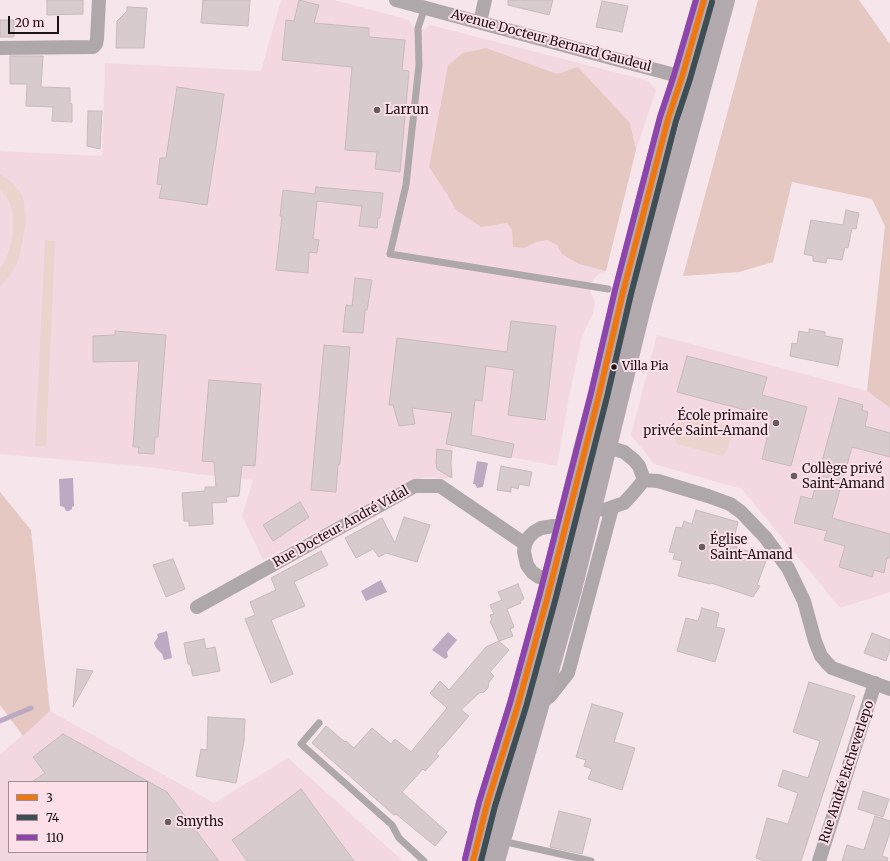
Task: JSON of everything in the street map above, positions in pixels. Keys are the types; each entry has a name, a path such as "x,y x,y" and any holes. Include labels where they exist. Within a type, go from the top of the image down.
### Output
{"main road":[{"path":"494,861 574,576 589,514 599,395 623,292 664,134 704,0"},
{"path":"473,861 487,804 518,705 565,527 595,447 642,300 724,0"}],"street":[{"path":"0,48 93,47 96,44 97,39 99,0"},
{"name":"Avenue Docteur Bernard Gaudeul","path":"396,0 682,77"},
{"path":"480,22 485,0"},
{"path":"595,447 624,452 639,466 644,480"},
{"path":"589,514 624,503 644,480"},
{"path":"644,480 658,481 730,504 750,521 777,553 795,581 804,601 814,641 821,656 832,668 890,689"},
{"name":"Rue Docteur André Vidal","path":"197,607 415,486 440,486 525,544"},
{"path":"538,705 550,696 568,673 612,508"},
{"path":"565,527 553,526 541,528 529,537 525,544 525,560 532,572 539,576 552,579 574,576"},
{"name":"Rue André Etcheverlepo","path":"818,861 875,683"}],"lane":[{"path":"425,7 418,28 419,65 406,185 390,254 608,289"},
{"path":"319,723 301,744 392,825 399,838 424,861"},
{"path":"500,840 592,861"}],"shaded area":[{"path":"281,0 334,0 409,20 412,26 425,30 430,25 649,81 656,90 636,150 605,273 599,274 593,280 591,285 590,292 595,301 593,313 582,336 570,392 557,466 453,446 451,463 452,478 445,479 427,477 412,481 263,560 242,516 253,480 149,467 0,454 0,151 102,156 105,63 261,71"},
{"path":"758,0 859,0 890,44 890,408 867,391 885,226 872,199 792,182 773,262 739,272 683,276"},
{"path":"486,48 557,74 578,67 630,123 636,150 606,271 579,264 562,254 557,245 547,240 536,242 524,248 513,247 512,230 507,223 481,227 456,210 429,167 448,65 463,53"},
{"path":"0,174 14,184 23,197 26,224 18,262 9,277 0,286 0,269 10,248 13,232 13,215 10,203 1,190 0,197"},
{"path":"45,240 55,241 46,446 35,446"},
{"name":"Collège privé Saint-Amand","path":"657,335 867,391 890,408 890,592 840,608 742,489 654,464 631,435"},
{"path":"684,413 730,426 732,431 727,451 722,456 677,444 675,437 680,417"},
{"path":"477,461 488,463 483,487 477,488 475,484 473,484"},
{"path":"73,478 74,506 69,511 66,511 64,507 60,506 59,479"},
{"path":"0,492 31,530 50,711 23,736 0,705"},
{"path":"381,580 387,592 366,601 361,591"},
{"path":"167,631 172,658 164,660 162,654 156,648 154,643 158,637 157,634"},
{"path":"448,632 457,640 447,652 448,657 445,659 432,650"},
{"path":"50,711 214,803 288,758 403,861 0,861 0,753"}],"building":[{"path":"47,0 83,0 83,14 47,15"},
{"path":"203,0 250,0 248,26 201,23"},
{"path":"299,0 319,5 314,23 369,28 369,37 405,40 402,70 409,71 400,172 375,169 377,152 345,150 352,67 282,60 286,20 294,21"},
{"path":"508,0 553,0 549,15 508,5"},
{"path":"602,1 628,6 622,32 596,27"},
{"path":"127,7 147,8 144,48 116,48 117,21 127,11"},
{"path":"0,20 14,20 14,37 0,37"},
{"path":"10,56 43,56 41,87 70,88 72,122 52,121 53,107 26,106 27,84 10,84"},
{"path":"177,87 224,94 207,205 159,198 162,185 157,184 160,158 166,158"},
{"path":"88,111 102,111 100,149 87,146"},
{"path":"316,187 383,193 380,218 378,218 377,228 359,226 362,206 317,201 313,239 319,240 317,253 309,252 308,273 276,270 282,216 280,216 283,190 315,194"},
{"path":"846,210 859,213 856,229 852,228 848,248 845,247 842,260 827,258 826,263 813,261 813,256 804,254 811,220 843,225"},
{"path":"355,278 372,280 367,310 365,310 363,333 343,332 346,305 352,306"},
{"path":"511,321 556,326 545,420 508,415 514,370 486,366 482,401 475,400 471,435 514,444 511,458 446,444 452,413 412,408 415,424 399,426 393,405 389,405 397,338 507,352"},
{"path":"809,329 825,332 825,336 843,339 838,366 790,356 792,343 797,344 799,331 809,333"},
{"path":"115,331 166,335 158,437 155,437 154,454 138,453 139,447 133,447 139,361 93,362 93,336 115,335"},
{"path":"324,345 350,347 340,464 338,465 336,492 311,490"},
{"path":"687,356 767,377 762,395 807,407 791,466 762,459 772,417 677,392"},
{"path":"209,380 261,384 255,466 242,465 239,496 226,497 227,502 212,503 213,524 189,526 189,521 184,521 182,493 205,491 205,487 216,487 214,462 202,461"},
{"path":"839,398 863,405 862,410 868,412 865,426 890,433 890,457 852,447 832,518 890,534 890,558 887,558 884,573 874,570 872,577 839,567 845,546 824,540 827,531 794,523 801,496 812,499"},
{"path":"437,449 452,451 452,478 437,469"},
{"path":"501,466 532,472 529,486 519,484 518,489 511,487 511,492 497,490"},
{"path":"300,502 309,517 273,541 263,525"},
{"name":"Église Saint-Amand","path":"696,510 738,522 733,542 735,543 734,546 767,558 757,585 760,586 753,597 711,583 678,576 682,561 673,559 675,553 669,552 676,527 682,528 684,521 692,524"},
{"path":"404,517 430,525 417,562 386,553 379,557 373,549 356,558 345,538 382,518 395,543"},
{"path":"321,551 328,565 294,582 305,606 271,620 293,674 271,683 245,619 255,615 250,602 276,590 271,578"},
{"path":"173,559 185,589 166,597 153,565"},
{"path":"518,584 524,599 520,601 521,603 507,609 514,627 510,629 513,636 499,641 490,621 492,620 490,615 494,614 490,605 502,600 498,592"},
{"path":"702,608 719,613 716,627 725,629 715,662 677,651 686,618 698,621"},
{"path":"872,633 890,640 890,649 886,661 864,653"},
{"path":"204,639 206,649 215,647 220,671 193,676 190,664 188,664 184,643"},
{"path":"499,641 509,650 490,672 494,676 489,682 488,688 484,692 479,693 461,710 469,716 436,754 439,756 425,771 423,769 402,792 447,832 435,846 396,814 394,815 312,743 326,726 354,748 372,728 391,744 395,739 411,752 447,708 430,693 440,681 449,690 486,647"},
{"path":"77,669 93,671 73,707"},
{"path":"809,682 855,696 801,861 764,861 756,858 767,818 788,824 798,793 778,786 783,770 808,778 820,741 793,732"},
{"path":"592,704 623,713 614,742 635,748 622,790 588,779 592,769 584,766 586,760 576,757"},
{"path":"208,717 245,719 244,741 236,783 196,776 201,749 207,750"},
{"name":"Smyths","path":"63,734 147,781 33,781 45,773 33,757"},
{"name":"Smyths","path":"148,781 167,792 219,861 147,861"},
{"path":"301,789 354,861 247,861 232,840"},
{"path":"863,791 889,799 883,817 858,809"},
{"path":"559,811 591,819 582,854 550,847"},
{"path":"875,816 890,821 890,832 882,856 888,858 887,861 842,861 847,845 864,850"}],"waterway":[{"path":"0,721 31,708"}],"transit line":[{"name":"110","path":"465,859 479,802 510,703 539,597 591,393 615,290 660,117 696,0"},
{"name":"3","path":"473,861 487,804 518,705 547,599 599,395 623,292 668,119 682,77 704,0"},
{"name":"74","path":"481,861 495,806 526,707 555,601 607,397 631,294 676,121 690,79 712,2"}],"place":[{"name":"Larrun","path":"377,110"},
{"name":"Villa Pia","path":"614,367"},
{"name":"École primaire privée Saint-Amand","path":"776,423"},
{"name":"Collège privé Saint-Amand","path":"794,476"},
{"name":"Église Saint-Amand","path":"702,547"},
{"name":"Smyths","path":"168,822"}]}
